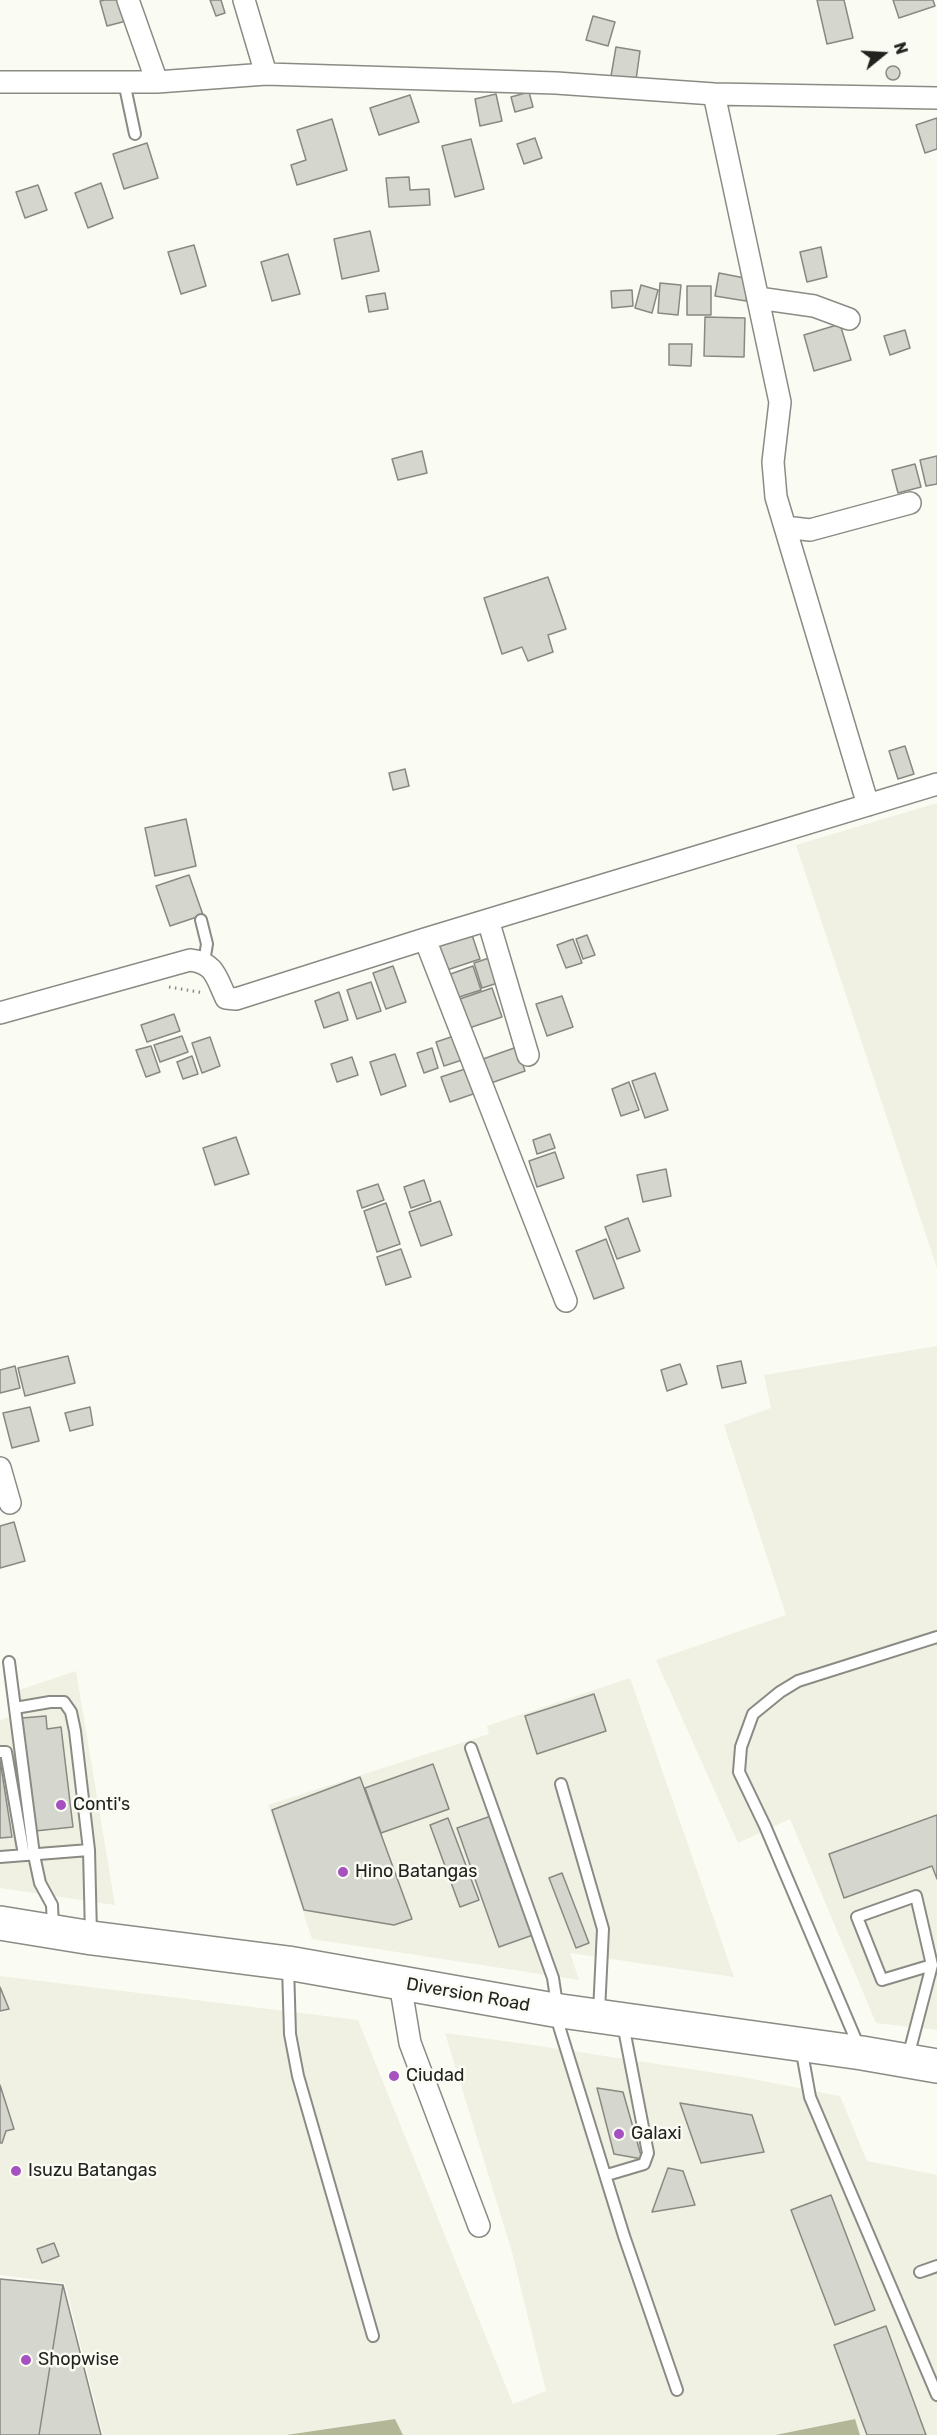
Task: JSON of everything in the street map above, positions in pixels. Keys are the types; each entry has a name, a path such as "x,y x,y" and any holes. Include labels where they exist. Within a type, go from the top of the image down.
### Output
{"highway":[{"name":"Diversion Road","path":"0,1923 92,1938 288,1963 611,2019 922,2063"}],"street":[{"path":"128,0 157,82"},
{"path":"244,0 266,74"},
{"path":"0,82 157,82 266,74 556,83 714,94 937,98"},
{"path":"714,94 780,402 773,462 776,497 868,805"},
{"path":"758,298 814,306 849,319"},
{"path":"785,528 810,530 910,503"},
{"path":"0,1012 190,960 204,962 211,968 226,998 236,999 425,939 937,784"},
{"path":"488,920 528,1055"},
{"path":"425,939 566,1301"},
{"path":"0,1468 10,1503"},
{"path":"400,1983 410,2043 479,2226"}],"lane":[{"path":"124,82 135,134"},
{"path":"201,920 207,944 204,962"},
{"path":"862,2053 765,1826 743,1783 739,1772 741,1747 753,1714 780,1692 798,1682 937,1636"},
{"path":"9,1662 29,1855"},
{"path":"15,1708 64,1702 71,1712 89,1850 92,1938"},
{"path":"471,1748 554,1978 556,1998 554,2010 607,2175 624,2236 676,2390"},
{"path":"0,1752 6,1752 29,1855 52,1905 53,1931"},
{"path":"561,1784 603,1929 611,2019 648,2153 644,2164 607,2175"},
{"path":"0,1857 89,1850"},
{"path":"922,2063 932,1965 916,1896 857,1917 882,1980 932,1965"},
{"path":"288,1963 290,2034 298,2076 373,2336"},
{"path":"800,2044 810,2097 937,2395"},
{"path":"920,2272 937,2266"}],"path":[{"path":"168,987 226,998"}],"shaded area":[{"path":"937,803 937,1268 796,845"},
{"path":"937,1346 937,2030 876,2023 790,1819 738,1843 656,1660 786,1615 724,1425 771,1408 764,1375"},
{"name":"Conti's","path":"76,1671 115,1905 0,1888 0,1720 11,1716 7,1694"},
{"path":"630,1678 734,1977 570,1953 579,1980 312,1939 268,1805 489,1734 487,1726"},
{"path":"0,1976 358,2020 513,2404 546,2391 512,2252 445,2033 742,2077 840,2096 867,2161 937,2175 937,2435 860,2435 854,2419 775,2435 403,2435 395,2419 286,2435 103,2435 65,2283 0,2275"}],"green space":[{"path":"395,2419 403,2435 286,2435"},
{"path":"855,2419 860,2435 775,2435"}],"building":[{"path":"124,0 130,20 107,26 100,1"},
{"path":"210,0 221,0 225,13 216,16"},
{"path":"817,0 844,0 853,38 827,44"},
{"path":"893,0 933,0 935,6 899,18"},
{"path":"593,16 615,22 608,46 586,40"},
{"path":"616,47 640,51 636,80 611,76"},
{"path":"893,66 898,68 900,73 898,78 893,80 888,78 886,73 888,68"},
{"path":"529,92 533,107 515,112 511,97"},
{"path":"496,94 502,121 480,126 475,99"},
{"path":"410,95 419,122 379,135 370,108"},
{"path":"937,118 937,149 925,153 916,125"},
{"path":"332,119 347,170 297,185 291,165 306,160 297,130"},
{"path":"535,138 542,158 524,164 517,144"},
{"path":"471,139 484,189 455,197 442,146"},
{"path":"147,143 158,178 124,189 113,154"},
{"path":"409,177 410,190 429,189 430,205 389,207 386,178"},
{"path":"101,183 113,218 88,228 75,193"},
{"path":"38,185 47,210 25,218 16,192"},
{"path":"370,231 379,271 342,279 334,239"},
{"path":"194,245 206,286 181,294 168,252"},
{"path":"821,247 827,277 807,282 800,252"},
{"path":"288,254 300,294 272,301 261,262"},
{"path":"719,273 750,279 746,301 715,296"},
{"path":"660,283 681,285 678,315 658,313"},
{"path":"641,285 658,290 652,313 635,308"},
{"path":"687,286 711,286 711,315 687,315"},
{"path":"632,290 633,306 612,308 611,291"},
{"path":"385,293 388,309 369,312 366,296"},
{"path":"705,317 745,318 744,357 704,356"},
{"path":"840,324 851,360 814,371 804,335"},
{"path":"905,330 910,348 890,355 884,336"},
{"path":"669,344 692,344 691,366 669,365"},
{"path":"422,451 427,473 398,480 392,459"},
{"path":"937,456 937,484 926,486 920,460"},
{"path":"915,464 921,487 898,493 892,470"},
{"path":"548,577 566,629 548,635 553,652 528,661 522,647 502,654 484,598"},
{"path":"905,746 914,774 898,779 889,751"},
{"path":"405,769 409,786 393,790 389,773"},
{"path":"186,819 196,866 155,876 145,828"},
{"path":"189,875 203,915 170,926 156,886"},
{"path":"471,932 480,959 447,970 437,944"},
{"path":"587,935 595,955 583,959 576,939"},
{"path":"573,939 582,963 566,968 557,945"},
{"path":"495,956 504,981 482,988 474,963"},
{"path":"393,966 406,1002 386,1009 373,973"},
{"path":"473,966 481,990 453,999 445,976"},
{"path":"371,982 381,1011 357,1019 347,990"},
{"path":"492,988 502,1017 463,1030 454,1001"},
{"path":"339,992 348,1020 324,1028 315,1001"},
{"path":"562,996 573,1027 547,1036 536,1004"},
{"path":"174,1014 180,1031 147,1042 141,1025"},
{"path":"182,1036 188,1052 160,1062 154,1045"},
{"path":"454,1036 462,1060 444,1066 436,1042"},
{"path":"210,1037 220,1066 202,1073 192,1043"},
{"path":"151,1046 160,1072 146,1077 136,1050"},
{"path":"517,1047 525,1071 491,1083 483,1059"},
{"path":"432,1048 438,1068 424,1073 417,1053"},
{"path":"395,1054 406,1086 381,1095 370,1062"},
{"path":"192,1056 198,1074 183,1079 177,1062"},
{"path":"352,1057 358,1075 337,1082 331,1064"},
{"path":"468,1068 476,1093 450,1102 441,1077"},
{"path":"655,1073 668,1110 645,1118 632,1081"},
{"path":"629,1082 639,1110 621,1116 612,1089"},
{"path":"550,1134 555,1148 537,1154 533,1140"},
{"path":"236,1137 249,1174 215,1185 203,1148"},
{"path":"555,1152 564,1178 537,1187 529,1161"},
{"path":"666,1169 671,1196 643,1202 637,1175"},
{"path":"424,1180 431,1201 411,1208 404,1187"},
{"path":"378,1184 384,1200 362,1208 357,1191"},
{"path":"440,1201 452,1235 421,1246 409,1212"},
{"path":"386,1203 400,1244 377,1252 364,1211"},
{"path":"628,1218 640,1251 617,1259 605,1227"},
{"path":"606,1239 624,1288 594,1299 576,1251"},
{"path":"401,1249 411,1277 386,1285 377,1257"},
{"path":"68,1356 75,1383 25,1396 18,1368"},
{"path":"741,1361 746,1383 722,1388 717,1366"},
{"path":"680,1364 687,1384 667,1391 661,1370"},
{"path":"15,1366 20,1388 0,1393 0,1370"},
{"path":"30,1407 39,1441 12,1448 3,1413"},
{"path":"90,1407 93,1425 70,1431 65,1413"},
{"path":"14,1522 25,1561 0,1568 0,1526"},
{"path":"594,1694 606,1731 537,1754 525,1716"},
{"path":"46,1716 47,1729 61,1727 73,1827 35,1831 22,1718"},
{"path":"0,1760 12,1837 0,1838"},
{"path":"433,1764 449,1809 381,1833 365,1788"},
{"name":"Hino Batangas","path":"360,1777 412,1919 394,1925 304,1910 272,1810"},
{"path":"937,1815 937,1879 932,1866 844,1898 829,1854"},
{"path":"491,1816 533,1935 499,1947 457,1828"},
{"path":"448,1818 479,1900 460,1907 430,1825"},
{"path":"562,1873 589,1943 576,1948 549,1878"},
{"path":"0,1987 9,2009 0,2011"},
{"path":"0,2085 14,2129 6,2131 2,2143 0,2143"},
{"path":"597,2088 623,2092 642,2159 614,2154"},
{"path":"680,2103 752,2115 764,2152 701,2163"},
{"path":"668,2168 683,2171 695,2205 652,2212"},
{"path":"831,2195 875,2310 835,2325 791,2210"},
{"path":"54,2243 59,2256 42,2263 37,2249"},
{"name":"Shopwise","path":"0,2279 63,2285 39,2435 0,2435"},
{"path":"63,2285 101,2435 39,2435"},
{"path":"886,2326 926,2435 867,2435 834,2345"}],"place":[{"name":"Conti's","path":"61,1805"},
{"name":"Hino Batangas","path":"343,1872"},
{"name":"Ciudad","path":"394,2076"},
{"name":"Galaxi","path":"619,2134"},
{"name":"Isuzu Batangas","path":"16,2171"},
{"name":"Shopwise","path":"26,2360"}]}
